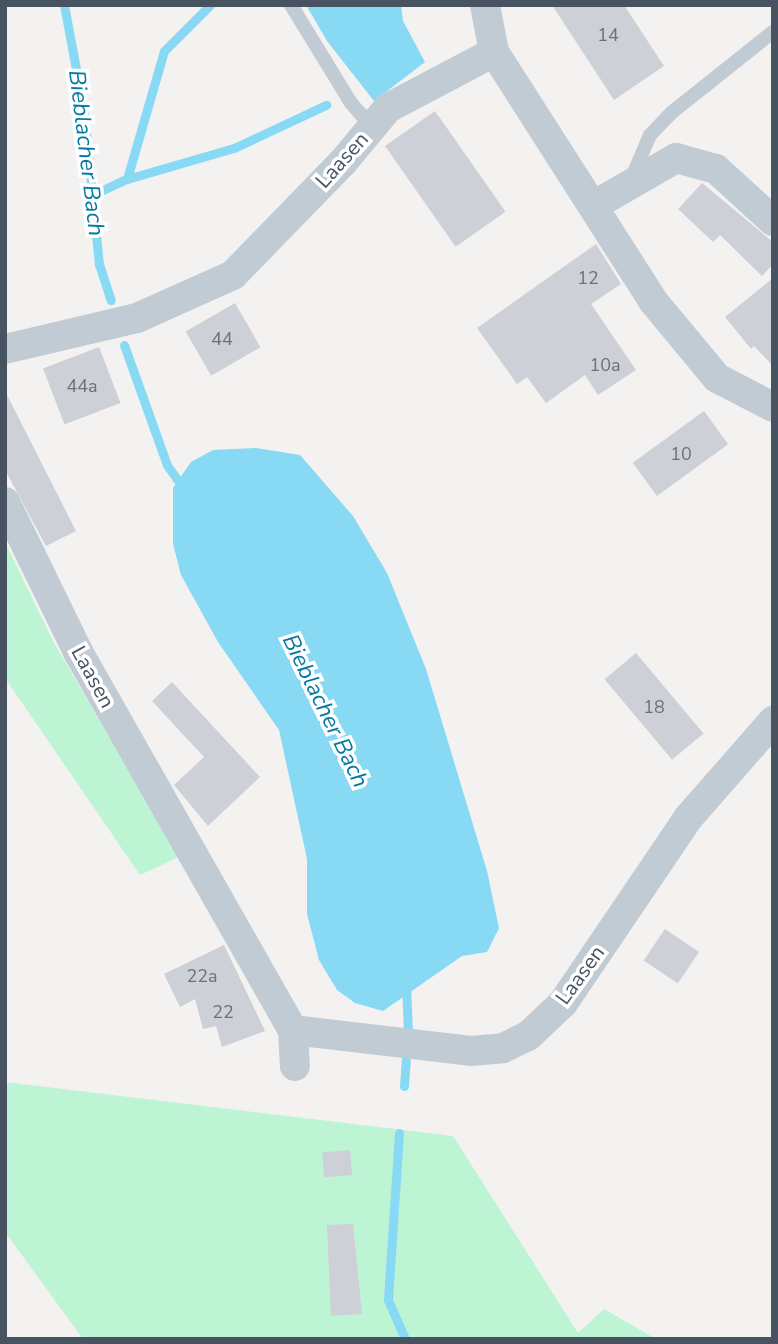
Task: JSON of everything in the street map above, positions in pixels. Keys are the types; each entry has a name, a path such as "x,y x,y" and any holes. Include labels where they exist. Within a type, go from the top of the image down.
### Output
{"street":[{"path":"485,5 494,52 653,301 717,378 773,407"},
{"name":"Laasen","path":"5,349 137,318 233,275 388,108 494,52"},
{"path":"593,206 629,182 676,158 716,169 773,221"},
{"name":"Laasen","path":"5,502 78,652 293,1030 295,1066"},
{"name":"Laasen","path":"293,1030 471,1051 503,1048 528,1036 562,1003 689,817 773,721"}],"lane":[{"path":"291,5 351,103 372,127"},
{"path":"629,182 650,135 671,113 773,32"}],"green space":[{"path":"5,542 53,641 179,857 140,875 5,678"},
{"path":"5,1082 453,1136 578,1333 604,1309 656,1339 83,1339 5,1232"}],"water":[{"path":"306,5 401,5 403,21 425,62 374,101 327,41"},
{"path":"256,448 300,455 353,516 387,573 426,669 487,871 499,928 487,952 462,956 383,1011 355,1003 337,990 319,960 307,914 307,859 279,730 218,642 181,575 173,544 173,488 191,462 213,450"}],"building":[{"path":"552,5 624,5 664,66 614,100"},
{"path":"435,111 506,212 456,247 385,146"},
{"path":"702,183 773,242 773,264 762,276 720,235 713,242 678,209"},
{"path":"596,244 621,284 591,304 636,370 598,395 585,375 546,403 527,377 517,384 477,328"},
{"path":"773,278 773,366 754,346 751,349 725,317"},
{"path":"235,303 260,347 211,376 186,332"},
{"path":"99,347 121,403 64,425 43,369"},
{"path":"5,391 76,531 46,546 5,470"},
{"path":"704,411 728,444 657,496 633,463"},
{"path":"636,653 703,733 672,760 605,679"},
{"path":"172,682 260,777 208,826 174,785 204,757 152,701"},
{"path":"665,929 699,952 678,983 644,961"},
{"path":"224,945 265,1031 222,1047 216,1026 203,1029 195,999 180,1007 164,974"},
{"path":"350,1150 352,1175 324,1177 322,1152"},
{"path":"353,1224 362,1314 331,1316 327,1225"}],"waterway":[{"name":"Bieblacher Bach","path":"64,5 84,112 99,264 111,300"},
{"path":"92,195 127,179 164,51 210,5"},
{"path":"127,179 234,148 326,105"},
{"name":"Bieblacher Bach","path":"124,345 167,465 183,488"},
{"name":"Bieblacher Bach","path":"406,986 408,1032"},
{"name":"Bieblacher Bach","path":"404,1086 406,1056"},
{"name":"Bieblacher Bach","path":"399,1133 388,1300 405,1339"}]}
